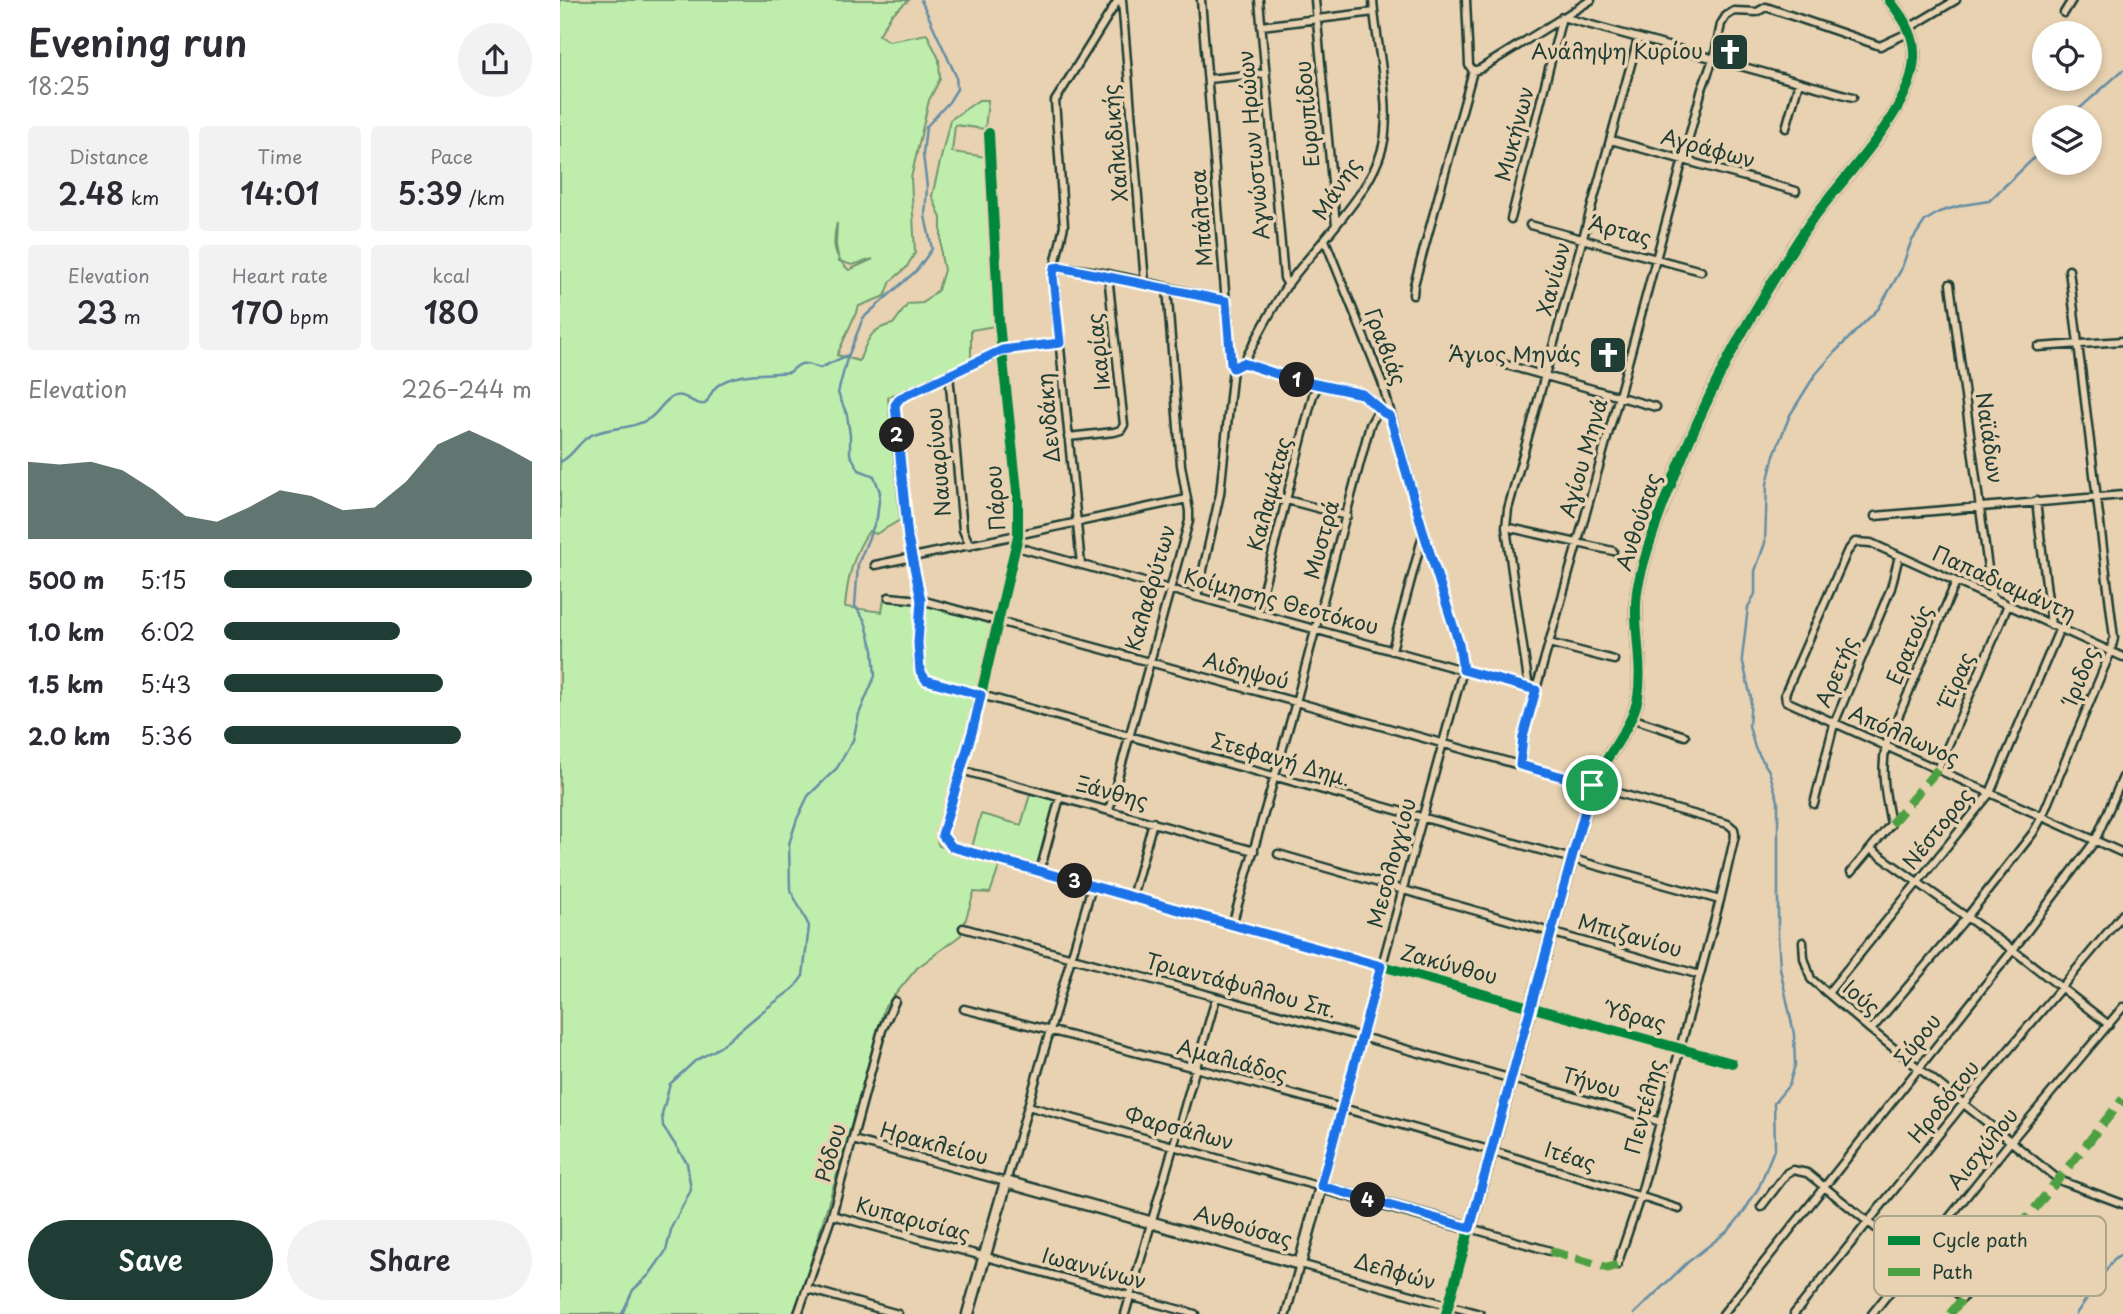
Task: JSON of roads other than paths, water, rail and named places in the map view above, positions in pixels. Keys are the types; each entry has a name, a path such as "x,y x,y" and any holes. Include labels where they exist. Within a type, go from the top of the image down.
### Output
{"street":[{"name":"Δενδάκη","path":"1081,565 1054,285 1054,268 1064,226 1055,101 1120,0"},
{"name":"Χαλκιδικής","path":"1120,0 1146,283"},
{"name":"Μπάλτσα","path":"1196,597 1222,484 1233,368 1201,0"},
{"name":"Αγνώστων Ηρώων","path":"1259,0 1284,278 1288,285"},
{"name":"Ευρυπίδου","path":"1315,0 1336,226"},
{"name":"Μάνης","path":"1243,363 1288,285 1360,195 1382,149 1385,109 1373,0"},
{"path":"1413,295 1441,182 1473,71 1469,65 1466,0"},
{"path":"1473,71 1591,0"},
{"path":"1761,0 1766,7 1880,46 1956,0"},
{"name":"Ανθούσας","path":"1470,1228 1592,785 1631,718 1638,698 1638,583 1648,547 1683,454 1722,370 1782,266 1809,225 1899,104 1909,84 1914,65 1914,45 1910,30 1889,0"},
{"path":"2064,13 2073,0"},
{"name":"Αγίου Μηνά","path":"1520,765 1533,689 1578,543 1721,24 1735,11 1757,12 1766,7"},
{"path":"1261,26 1374,12"},
{"path":"1562,17 1853,97"},
{"name":"Μυκήνων","path":"1511,219 1562,17"},
{"name":"Χανίων","path":"1533,689 1511,571 1506,527 1508,509 1638,39"},
{"path":"1208,79 1266,73"},
{"path":"1786,128 1799,82"},
{"name":"Πάρου","path":"952,847 942,835 981,695 1018,536 1018,501 1002,350 989,133"},
{"name":"Αγράφων","path":"1611,139 1796,191"},
{"name":"Άρτας","path":"1530,225 1701,271"},
{"name":"Γραβιάς","path":"1325,240 1382,382 1424,534 1459,644 1463,670"},
{"path":"1054,268 1067,267 1226,301"},
{"name":"Ίριδος","path":"1871,1030 2032,833 2042,817 2111,651 2114,638 2070,270"},
{"name":"Ικαρίας","path":"1068,437 1114,432 1121,430 1124,425 1108,275"},
{"name":"Ναϊάδων","path":"1950,284 1993,598"},
{"name":"Καλαβρύτων","path":"1109,810 1189,521 1181,465 1167,288"},
{"path":"2038,347 2123,341"},
{"path":"921,600 911,559 895,405 900,398 1002,350 1060,343"},
{"path":"1233,368 1243,363 1292,379 1362,394 1390,416"},
{"path":"1503,364 1656,407"},
{"name":"Ναυαρίνου","path":"949,374 963,530 970,546"},
{"name":"Καλαμάτας","path":"1257,613 1313,396 1319,384"},
{"name":"Μυστρά","path":"1232,925 1296,702 1370,425 1379,409"},
{"path":"1875,516 2123,495"},
{"path":"875,565 1187,499"},
{"path":"1287,500 1347,516"},
{"path":"2036,501 2051,625"},
{"path":"1506,527 1613,551"},
{"path":"1392,650 1424,534"},
{"name":"Παπαδιαμάντη","path":"1786,701 1785,694 1847,552 1855,542 1871,543 2123,657"},
{"name":"Κοίμησης Θεοτόκου","path":"1017,547 1533,689"},
{"name":"Αρετής","path":"1814,804 1834,724 1891,588 1899,556"},
{"name":"Ερατούς","path":"1851,872 1891,824 1884,789 1883,757 1886,745 1956,582"},
{"name":"Αιδηψού","path":"890,597 921,600 1592,785 1728,824 1734,829 1735,835"},
{"name":"Στεφανή Δημ.","path":"921,600 918,661 926,680 1720,900"},
{"name":"Έϊρας","path":"1938,769 2008,605"},
{"name":"Νέστορος","path":"1828,993 1990,793 2060,628"},
{"path":"1549,643 1614,660"},
{"name":"Μεσολογγίου","path":"1321,1186 1463,670"},
{"name":"Απόλλωνος","path":"1786,701 2123,853"},
{"path":"1631,718 1685,736"},
{"name":"Ξάνθης","path":"961,770 1254,851"},
{"name":"Σύρου","path":"1727,1313 1823,1187 2013,950 2095,841 2123,777"},
{"path":"1040,871 1060,797"},
{"path":"1132,897 1153,822"},
{"name":"Πεντέλης","path":"1617,1265 1661,1122 1735,835"},
{"name":"Ζακύνθου","path":"952,847 1530,1007"},
{"path":"1872,850 2013,950 2109,1025"},
{"path":"1278,854 1551,932"},
{"path":"968,1314 1092,886"},
{"name":"Ηροδότου","path":"1794,1314 1964,1103 2123,914"},
{"name":"Τριαντάφυλλου Σπ.","path":"962,928 1511,1078"},
{"name":"Μπιζανίου","path":"1551,932 1700,975"},
{"name":"Ιούς","path":"1803,942 1804,958 1811,979 1871,1030 2059,1180 2123,1204"},
{"path":"1125,1314 1216,998"},
{"name":"Ρόδου","path":"798,1314 832,1215 882,1030 895,1001"},
{"name":"Αισχύλου","path":"1951,1216 2123,1006"},
{"name":"Ύδρας","path":"1530,1007 1732,1063"},
{"name":"Αμαλιάδος","path":"964,1009 1195,1069 1491,1151"},
{"name":"Τήνου","path":"1511,1078 1661,1122"},
{"name":"Φαρσάλων","path":"1028,1106 1321,1186"},
{"name":"Ηρακλείου","path":"853,1140 1006,1182"},
{"name":"Ιτέας","path":"1491,1151 1679,1209"},
{"path":"1761,1207 1787,1173 1793,1170 1807,1173 1874,1228"},
{"name":"Ανθούσας","path":"1006,1182 1300,1264 1321,1186"},
{"path":"1321,1186 1549,1251"},
{"name":"Κυπαρισίας","path":"832,1215 985,1258"},
{"path":"1446,1314 1470,1228"},
{"name":"Ιωαννίνων","path":"985,1258 1195,1314"},
{"path":"1286,1314 1300,1264"},
{"name":"Δελφών","path":"1300,1264 1480,1314"},
{"path":"808,1289 898,1314"},
{"name":"Αισχύλου","path":"1872,1314 1887,1296"}],"waterway":[{"path":"622,1314 633,1290 649,1275 666,1251 672,1226 691,1190 687,1163 663,1126 662,1114 670,1084 695,1061 720,1047 794,988 803,976 809,926 790,889 789,844 808,796 837,768 853,740 859,714 875,676 873,650 865,621 855,606 858,564 877,518 880,492 874,476 859,470 850,454 847,415 838,393 846,362 863,318 917,270 932,249 925,216 927,187 923,154 926,127 957,89 956,76 921,0"},
{"path":"2084,105 2123,70"},
{"path":"1634,1314 1688,1262 1729,1230 1743,1213 1759,1187 1775,1147 1774,1103 1789,1085 1795,1065 1794,1034 1780,968 1778,801 1769,771 1755,748 1749,726 1751,698 1742,658 1748,607 1755,594 1755,571 1765,543 1767,484 1774,455 1790,415 1815,375 1879,308 1901,270 1911,242 1925,221 1939,212 1989,201 2032,160"},
{"path":"560,462 588,437 602,431 643,422 675,396 705,404 713,390 724,381 752,375 790,372 804,364 820,368 848,355"},
{"path":"2106,1271 2114,1259 2123,1253"},
{"path":"2076,1314 2088,1296"}],"place":[{"name":"Ανάληψη Κυρίου","path":"1730,52"},
{"name":"Άγιος Μηνάς","path":"1608,355"}]}
